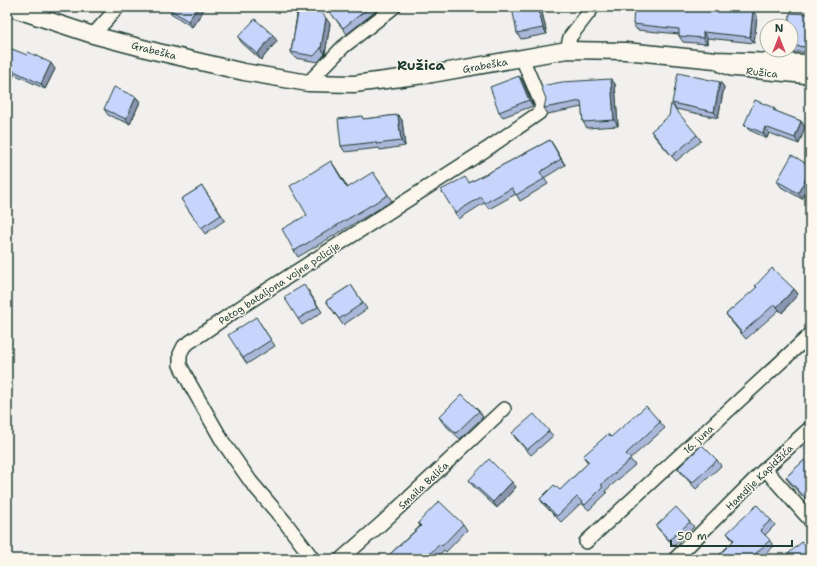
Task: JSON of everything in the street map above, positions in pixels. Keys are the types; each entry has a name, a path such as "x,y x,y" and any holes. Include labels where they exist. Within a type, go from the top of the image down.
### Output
{"street":[{"name":"Grabeška","path":"8,7 93,35 244,72 308,83 354,84 432,74 567,50 632,52 716,60 810,63"},
{"path":"93,35 118,7"},
{"path":"308,83 343,47 394,7"},
{"path":"567,50 570,37 593,7"},
{"name":"Petog bataljona vojne policije","path":"313,559 285,522 251,482 223,442 180,365 180,354 184,346 244,305 487,149 539,113 542,107 541,103 522,58"},
{"name":"Ružica","path":"716,60 721,66 731,69 810,78"},
{"name":"16. juna","path":"586,542 810,335"},
{"name":"Smaila Balića","path":"342,559 504,409"},
{"name":"Hamdije Kapidžića","path":"675,559 765,469 810,428"},
{"path":"765,469 810,520"}],"building":[{"path":"198,7 188,21 168,8"},
{"path":"292,7 298,7 295,11"},
{"path":"299,7 317,7 326,18 321,48 314,56 291,52"},
{"path":"334,7 370,7 343,28 329,11"},
{"path":"538,7 543,28 517,33 512,8"},
{"path":"634,7 719,7 753,11 750,37 703,32 703,38 679,36 679,29 633,24"},
{"path":"790,13 810,14 810,47 799,46 799,18 790,18"},
{"path":"255,19 273,35 257,54 238,37"},
{"path":"7,47 27,55 28,52 51,63 41,84 10,69 9,72 7,72"},
{"path":"678,73 720,82 714,112 672,103"},
{"path":"519,76 529,100 499,112 490,87"},
{"path":"611,79 614,120 583,122 581,101 544,108 546,99 541,86 562,82"},
{"path":"114,87 136,97 126,119 104,109"},
{"path":"755,100 774,108 773,110 801,121 795,138 765,127 763,133 744,125"},
{"path":"671,104 697,135 672,156 651,131 669,116"},
{"path":"398,115 401,141 341,146 338,119 362,116 363,119"},
{"path":"550,140 561,159 540,172 544,179 516,195 512,188 485,203 481,197 455,213 441,190 465,177 469,183"},
{"path":"792,155 810,166 810,171 798,193 777,181"},
{"path":"331,161 347,188 373,172 388,195 294,251 282,229 307,215 290,186"},
{"path":"202,186 221,215 201,228 181,199"},
{"path":"772,268 794,289 777,307 775,304 742,333 726,314 757,287 755,286"},
{"path":"304,285 318,307 298,319 284,297"},
{"path":"351,285 363,303 339,319 326,301"},
{"path":"256,317 271,340 243,358 228,335"},
{"path":"462,394 479,411 456,433 439,417"},
{"path":"646,406 660,422 626,454 631,459 601,485 603,487 585,505 577,497 557,516 540,499 554,485 560,490 589,462 583,456 608,434 611,437"},
{"path":"534,414 549,431 527,450 512,433"},
{"path":"702,445 717,460 692,483 678,468"},
{"path":"810,455 810,503 786,477"},
{"path":"489,459 512,482 493,502 469,480"},
{"path":"439,501 463,524 442,546 440,544 424,559 392,559 389,555 421,526 418,523"},
{"path":"757,505 771,520 760,530 770,540 751,558 749,556 747,559 715,559 734,540 727,533"},
{"path":"676,507 690,522 669,540 656,526"},
{"path":"802,542 810,552 810,559 782,559"},
{"path":"638,554 642,559 632,559"}],"district":[{"name":"Ružica","path":"421,65"}]}
